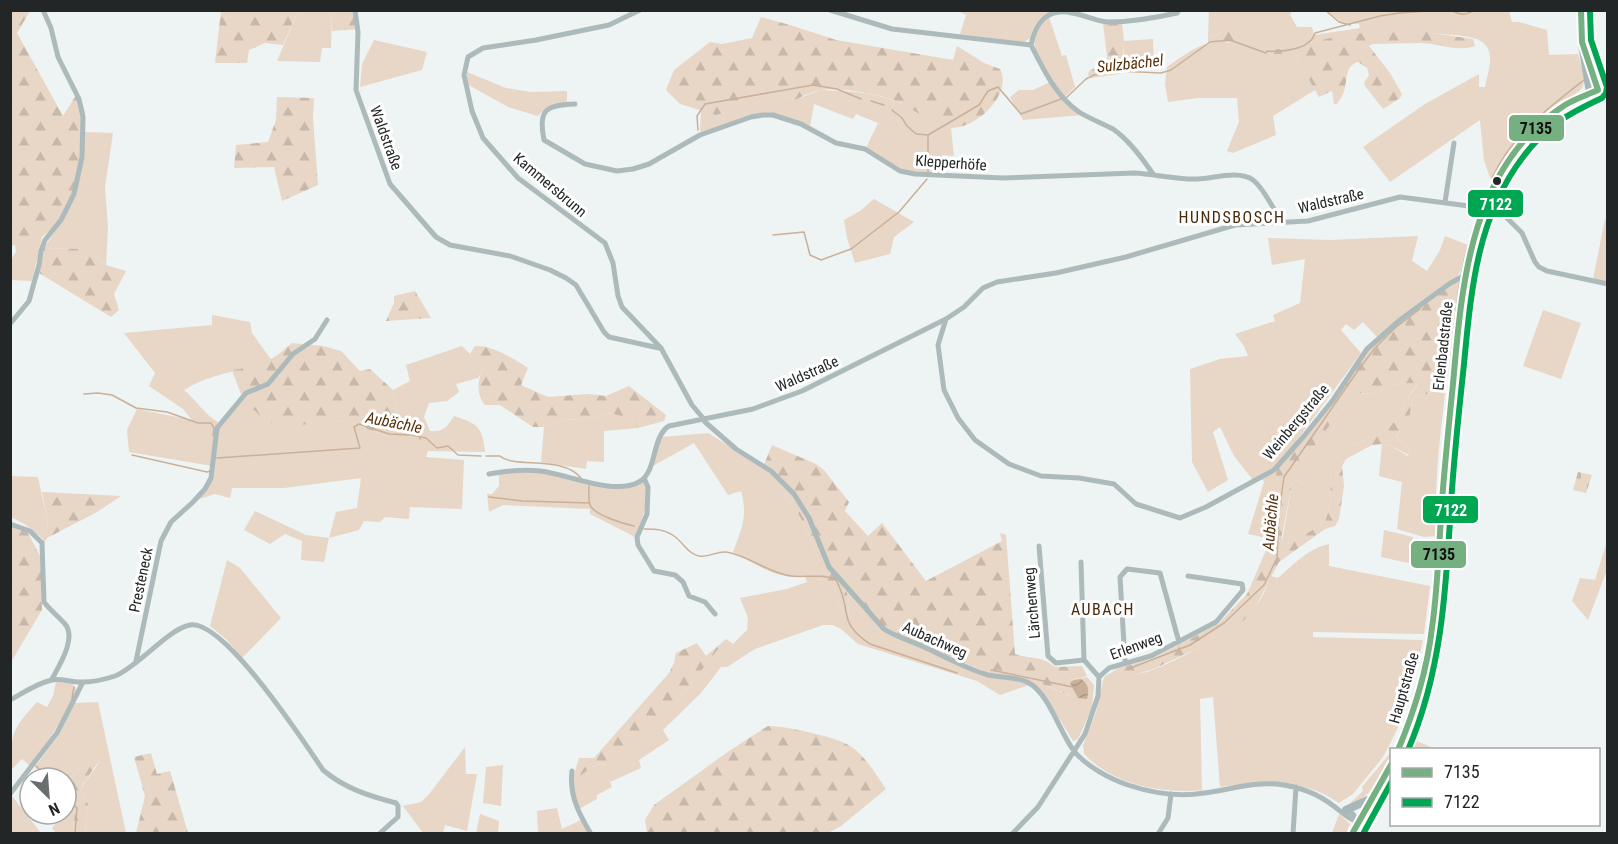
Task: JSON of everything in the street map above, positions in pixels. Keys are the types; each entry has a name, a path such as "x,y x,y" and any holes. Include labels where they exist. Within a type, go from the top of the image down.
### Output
{"main road":[{"path":"1581,10 1583,52 1594,92"},
{"path":"1583,52 1594,76 1594,92"},
{"path":"1594,76 1608,82"},
{"name":"Erlenbadstraße","path":"1440,560 1444,476 1465,275 1482,208 1506,166 1537,127 1563,106 1608,87"},
{"name":"Hauptstraße","path":"1399,748 1412,714 1426,665 1440,560"},
{"path":"1352,834 1390,766"},
{"path":"1346,810 1372,797"}],"street":[{"path":"10,324 29,301 43,245 62,220 74,194 82,157 83,117 79,99 58,57 51,28 43,10"},
{"name":"Waldstraße","path":"355,10 356,90 390,184 425,225 436,237 450,245 510,256 566,278 576,285 609,337 661,348"},
{"name":"Kammersbrunn","path":"640,10 609,25 483,48 468,57 464,75 472,111 483,138 518,178 605,243 613,262 622,307 661,348"},
{"path":"830,10 892,29 1031,45"},
{"path":"1153,174 1139,154 1114,130 1080,112 1064,99 1049,78 1031,45 1038,23 1044,18 1064,12 1072,12 1096,21 1110,22 1155,18 1177,13 1179,10"},
{"name":"Klepperhöfe","path":"575,104 546,109 541,123 544,140 585,164 616,171 633,170 649,164 700,135 763,115 784,118 801,124 836,143 865,149 900,171 915,174 1003,178 1089,174 1153,174 1196,179 1237,176 1253,180 1267,198 1281,223"},
{"path":"1445,201 1454,142"},
{"name":"Waldstraße","path":"644,478 665,429 680,422 695,422 753,409 802,391 946,319 964,308 983,288 998,282 1056,273 1126,257 1235,225 1308,221 1400,197 1445,201 1482,208"},
{"path":"1488,199 1522,233 1539,267 1547,271 1608,284"},
{"name":"Weinbergstraße","path":"946,319 938,345 945,390 958,418 975,440 1009,464 1041,476 1079,478 1114,484 1136,504 1180,518 1206,507 1274,470 1333,400 1367,349 1386,331 1465,275"},
{"name":"Presteneck","path":"136,661 161,541 171,522 205,489 211,478 217,428 246,393 268,384 293,354 315,339 327,320"},
{"path":"661,348 692,405 704,420"},
{"name":"Aubachweg","path":"704,420 736,449 771,471 794,494 809,518 829,567 884,629 965,667 992,676 1029,683 1047,704 1074,751 1096,768 1127,784 1171,794 1203,794 1242,786 1274,784 1296,787 1310,790 1350,819 1358,822"},
{"path":"489,474 511,470 540,471 613,486 631,485 644,478 648,487 647,514 637,537 638,545 654,571 675,575 683,582 689,596 705,602 715,614"},
{"path":"10,524 30,531 42,543 44,603 67,626 69,639 67,648 52,680"},
{"name":"Lärchenweg","path":"1039,546 1048,656 1056,663 1084,660"},
{"path":"1082,562 1084,660 1099,677"},
{"path":"1125,662 1120,577 1127,569 1160,573 1179,642"},
{"name":"Erlenweg","path":"1012,834 1038,807 1085,734 1098,696 1099,677 1109,668 1150,656 1216,622 1243,591 1242,584 1188,576"},
{"path":"10,700 52,680 83,682 114,676 178,630 191,625 205,627 225,642 267,691 330,777 358,792 396,803 398,817 379,834"},
{"path":"10,794 57,733 83,682"},
{"path":"572,771 571,790 578,810 591,834"},
{"path":"1293,834 1296,787"},
{"path":"1158,834 1168,818 1171,794"},
{"name":"Aubachweg","path":"1337,808 1346,810"},
{"path":"1346,810 1353,814 1358,822"}],"green space":[{"path":"221,10 298,11 283,45 265,43 249,50 247,63 215,63"},
{"path":"1006,10 1013,12 1065,11 1042,18 1035,25 1030,38 1024,42 960,34 966,15 958,11"},
{"path":"1209,10 1292,11 1290,15 1297,27 1312,27 1314,35 1360,28 1359,24 1341,22 1326,11 1509,11 1512,22 1547,30 1549,55 1578,54 1584,83 1578,92 1556,104 1529,128 1504,159 1494,180 1490,178 1484,160 1480,120 1390,182 1363,147 1425,104 1479,74 1479,87 1485,87 1490,56 1487,47 1477,39 1462,36 1396,32 1352,35 1265,50 1271,54 1294,54 1315,90 1273,116 1276,135 1233,153 1227,151 1239,122 1237,98 1198,98 1168,102 1165,84 1167,67 1208,43 1226,42 1235,45 1237,41 1230,30 1225,28 1219,34 1208,37"},
{"path":"11,11 30,11 17,33 63,116 78,92 85,112 75,197 61,222 42,237 11,246"},
{"path":"298,11 332,11 331,48 322,48 320,62 277,61"},
{"path":"332,11 356,11 359,29 332,31"},
{"path":"761,17 836,40 953,60 957,46 984,63 1000,69 1003,79 1002,89 997,99 982,116 962,126 952,128 934,123 898,102 877,95 853,91 821,90 795,100 779,92 740,99 730,112 716,115 680,104 666,90 674,70 710,42 722,44 752,38"},
{"path":"1049,17 1062,56 1066,55 1075,87 1065,97 1035,48 1035,32"},
{"path":"1103,23 1122,23 1123,56 1107,57"},
{"path":"1225,28 1230,30 1238,41 1235,45 1228,42 1208,42 1208,37 1219,34"},
{"path":"1425,32 1473,39 1475,46 1456,48 1422,43 1369,46 1390,73 1402,94 1400,98 1383,109 1365,86 1364,83 1369,75 1367,68 1358,62 1348,70 1343,95 1337,104 1334,104 1332,91 1319,97 1294,54 1264,52 1346,35"},
{"path":"1153,39 1154,66 1123,70 1108,64 1107,57 1112,58 1124,53 1124,41"},
{"path":"374,40 427,52 422,70 360,87 362,64"},
{"path":"1108,64 1123,70 1120,74 1090,78 1088,74 1090,70"},
{"path":"467,72 506,88 531,92 567,91 567,102 548,108 538,116 508,107 467,84"},
{"path":"1050,82 1082,115 1023,120 1010,97 1019,90 1033,90"},
{"path":"820,90 884,97 951,128 954,156 942,155 942,174 899,169 866,148 878,123 856,114 853,119 814,104 810,126 773,113 700,132 701,110 716,115 730,112 740,99 779,92 795,100"},
{"path":"277,97 314,98 313,118 318,185 282,201 274,167 234,168 236,145 268,142 276,120"},
{"path":"85,132 113,133 105,187 108,228 106,265 84,249 44,248 61,222"},
{"path":"874,199 914,222 894,237 890,254 855,263 844,220 860,211"},
{"path":"1605,219 1608,223 1607,283 1593,279"},
{"path":"1418,236 1412,261 1427,271 1440,250 1445,236 1468,245 1457,277 1377,337 1363,322 1354,330 1346,324 1341,330 1361,353 1292,447 1274,467 1253,480 1234,456 1220,427 1213,432 1228,480 1208,492 1192,462 1190,369 1220,359 1248,356 1235,334 1275,321 1273,315 1300,303 1305,259 1272,265 1268,238 1330,240"},
{"path":"42,237 32,281 11,280 10,261 16,252 15,244"},
{"path":"44,248 84,249 106,265 126,271 114,294 119,310 111,317 39,273"},
{"path":"1462,275 1465,277 1446,386 1424,395 1415,396 1408,420 1396,437 1411,452 1411,456 1382,444 1372,445 1346,459 1342,466 1344,486 1339,519 1335,526 1325,529 1279,562 1255,608 1244,620 1225,635 1156,668 1129,677 1122,674 1119,668 1152,659 1218,624 1247,594 1271,539 1267,504 1278,468 1295,449 1363,356 1379,339","holes":["1415,383 1417,385 1406,401 1401,416 1381,433 1345,449 1336,458 1331,469 1330,506 1326,519 1319,526 1289,544 1282,542 1292,484 1296,480 1307,485 1311,483 1311,479 1300,470 1300,466 1353,393 1376,394 1394,385"]},
{"path":"415,291 431,318 386,321 394,303 394,296"},
{"path":"1543,310 1581,323 1561,379 1523,366"},
{"path":"212,315 250,322 252,333 272,361 217,376 184,390 218,422 214,432 212,466 129,452 127,430 137,409 192,420 183,409 149,386 155,373 124,333 212,325"},
{"path":"292,343 323,346 341,351 360,371 370,369 393,390 395,406 403,430 431,438 427,440 386,436 349,422 336,421 290,426 267,422 243,400 232,370 265,362"},
{"path":"462,346 480,364 482,371 478,378 456,384 459,392 447,401 429,403 424,417 430,431 445,428 454,416 469,421 480,431 485,452 428,451 426,457 464,460 462,509 410,507 409,519 385,517 380,522 364,521 359,530 329,538 336,512 357,508 361,478 284,488 232,488 230,498 215,494 196,500 211,479 217,430 243,400 349,422 386,436 403,430 395,406 393,390 410,381 406,365"},
{"path":"475,346 496,350 528,368 521,385 548,397 588,394 606,396 629,386 666,415 664,421 638,428 634,421 611,413 585,419 562,420 544,427 533,427 500,405 485,405 482,401 479,379 482,371 480,364 470,354"},
{"path":"1417,384 1406,401 1401,416 1381,433 1345,449 1331,469 1330,506 1326,519 1319,526 1289,544 1282,542 1292,484 1296,480 1307,485 1311,479 1300,470 1300,466 1353,393 1376,394 1389,386"},
{"path":"1446,386 1437,480 1436,536 1424,537 1397,529 1402,482 1379,476 1382,444 1389,445 1408,456 1411,452 1396,437 1409,418 1412,400 1415,396 1424,395"},
{"path":"611,413 634,421 638,428 604,431 604,462 587,461 586,469 541,462 544,427 562,420 585,419"},
{"path":"708,433 763,467 782,485 781,491 801,519 823,572 814,578 823,579 834,586 841,608 842,621 848,620 849,604 846,587 918,646 982,676 1029,685 1000,695 977,681 858,644 841,629 833,625 823,625 755,649 727,667 721,667 701,693 663,730 669,740 639,760 641,768 610,782 612,787 579,809 572,782 592,767 603,763 607,774 617,756 650,730 672,708 726,639 733,644 747,630 748,618 740,598 787,589 807,582 805,576 776,574 733,552 744,515 741,491 728,495 694,443 651,467 662,437"},
{"path":"772,445 816,464 824,470 849,502 845,511 868,536 882,523 926,581 1002,541 1000,533 1006,535 1015,654 1040,659 1055,667 1082,666 1087,676 1069,680 1071,696 1037,682 1033,684 986,672 886,628 846,588 849,604 848,620 844,624 834,586 823,579 813,578 823,572 801,519 781,491 782,485 763,467"},
{"path":"1278,468 1267,515 1271,539 1248,534 1264,482 1262,479"},
{"path":"1578,472 1592,475 1586,493 1573,490"},
{"path":"544,473 614,487 642,481 646,486 647,500 635,537 590,514 590,509 503,505 489,512 487,494 492,494 499,486 499,474"},
{"path":"10,476 38,477 48,524 43,539 26,525 11,517"},
{"path":"42,492 121,496 97,512 47,538 44,544 43,539 48,524"},
{"path":"255,511 306,535 329,538 324,562 301,560 302,541 285,534 270,544 244,530"},
{"path":"10,521 26,529 41,558 42,610 11,662"},
{"path":"1384,530 1413,537 1409,550 1436,556 1431,562 1431,568 1381,557"},
{"path":"1607,541 1607,570 1588,620 1572,601 1580,578 1595,580"},
{"path":"1329,544 1329,566 1430,586 1424,634 1313,632 1313,637 1423,640 1414,680 1399,725 1383,757 1353,794 1339,803 1317,791 1292,785 1255,784 1220,787 1213,697 1200,699 1202,790 1155,789 1139,785 1109,773 1084,754 1083,745 1096,712 1104,677 1119,668 1122,674 1134,675 1150,671 1210,641 1256,606 1271,576 1278,578 1308,553"},
{"path":"1443,556 1447,557 1438,632 1422,703 1410,738 1433,748 1402,748 1439,605"},
{"path":"227,560 240,568 281,618 242,658 226,639 210,626"},
{"path":"726,639 672,708 650,730 617,756 616,768 607,775 603,763 592,767 572,782 579,758 594,758 669,673 676,653 697,643 706,656"},
{"path":"1087,677 1094,685 1092,708 1078,739 1073,741 1049,702 1033,684 1037,682 1070,696 1069,680"},
{"path":"56,682 72,683 76,689 73,702 32,766 22,759 11,770 12,740 18,725 37,702 47,707 53,696"},
{"path":"98,702 126,833 85,833 88,804 81,790 99,761 94,758 78,771 78,766 36,766 60,733 75,703"},
{"path":"768,726 810,733 850,746 865,760 886,789 841,826 828,833 647,833 645,820 654,805"},
{"path":"465,747 466,774 477,774 467,831 445,825 443,833 423,833 403,806 421,802"},
{"path":"151,753 157,774 170,771 188,833 136,833 145,796 134,757"},
{"path":"1390,753 1387,767 1370,792 1355,803 1348,805 1363,791 1362,787"},
{"path":"94,758 99,761 81,790 88,804 85,833 76,833 73,828 78,826 78,771"},
{"path":"503,765 501,806 483,803 486,767"},
{"path":"12,796 18,804 18,826 36,826 41,833 11,833"},
{"path":"557,808 562,829 581,820 590,833 538,833 537,811"},
{"path":"480,814 499,821 498,833 476,833"},
{"path":"1339,814 1350,824 1346,833 1332,833"},
{"path":"54,826 73,826 76,833 56,833 52,828"}],"water":[{"path":"1081,679 1088,688 1087,699 1078,698 1070,683"}],"waterway":[{"path":"1325,10 1339,22 1350,25"},
{"name":"Sulzbächel","path":"1066,98 1086,79 1094,75 1117,71 1161,73 1171,70 1210,42 1230,40 1266,53 1267,51 1281,51 1295,49 1308,43 1315,33 1380,16 1441,10"},
{"name":"Sulzbächel","path":"1450,10 1459,14 1474,10"},
{"name":"Aubächle","path":"1591,10 1598,73"},
{"name":"Aubächle","path":"1492,178 1520,135 1544,112 1584,80"},
{"name":"Sulzbächel","path":"698,130 697,116 705,104 813,85 837,89 861,99"},
{"name":"Sulzbächel","path":"892,110 916,134 928,135 979,105 988,91 998,87 1021,114 1061,99"},
{"name":"Sulzbächel","path":"871,101 884,105"},
{"path":"928,137 928,172"},
{"path":"773,235 804,232 810,255 821,260 851,249 899,212 927,179"},
{"name":"Aubächle","path":"1128,669 1190,645 1224,623 1264,585 1277,558 1279,512 1284,477 1375,348 1395,328 1420,309"},
{"path":"84,394 112,395 136,408 167,412 198,423 211,423 214,428 213,436"},
{"name":"Aubächle","path":"217,458 360,448 354,427 359,424 389,434 426,438 437,448 448,446 458,455 481,456"},
{"path":"132,455 210,471"},
{"name":"Aubächle","path":"486,456 500,456 516,462 551,464 573,471 581,478"},
{"name":"Aubächle","path":"589,486 589,501 593,509 610,518 634,526"},
{"path":"489,497 522,501 590,503"},
{"name":"Aubächle","path":"644,529 659,530 670,534 692,553 699,556 726,552 783,574 836,580 841,590 849,622 859,636 870,644 957,673"},
{"name":"Aubächle","path":"991,670 1073,687"},
{"path":"72,698 74,687"},
{"path":"75,834 76,826"}],"transit line":[{"name":"7135","path":"1399,748 1420,690 1430,644 1436,596 1456,346 1467,267 1490,193 1509,160 1533,130 1565,105 1598,90 1582,42 1581,10"},
{"name":"7122","path":"1409,748 1428,690 1440,629 1455,451 1467,337 1479,256 1495,204 1523,157 1550,128 1568,115 1602,98 1606,93 1607,87 1591,40 1590,11"},
{"name":"7135","path":"1352,834 1390,767"},
{"name":"7122","path":"1363,834 1390,785"}],"district":[{"name":"HUNDSBOSCH","path":"1232,217"},
{"name":"AUBACH","path":"1103,609"}]}
